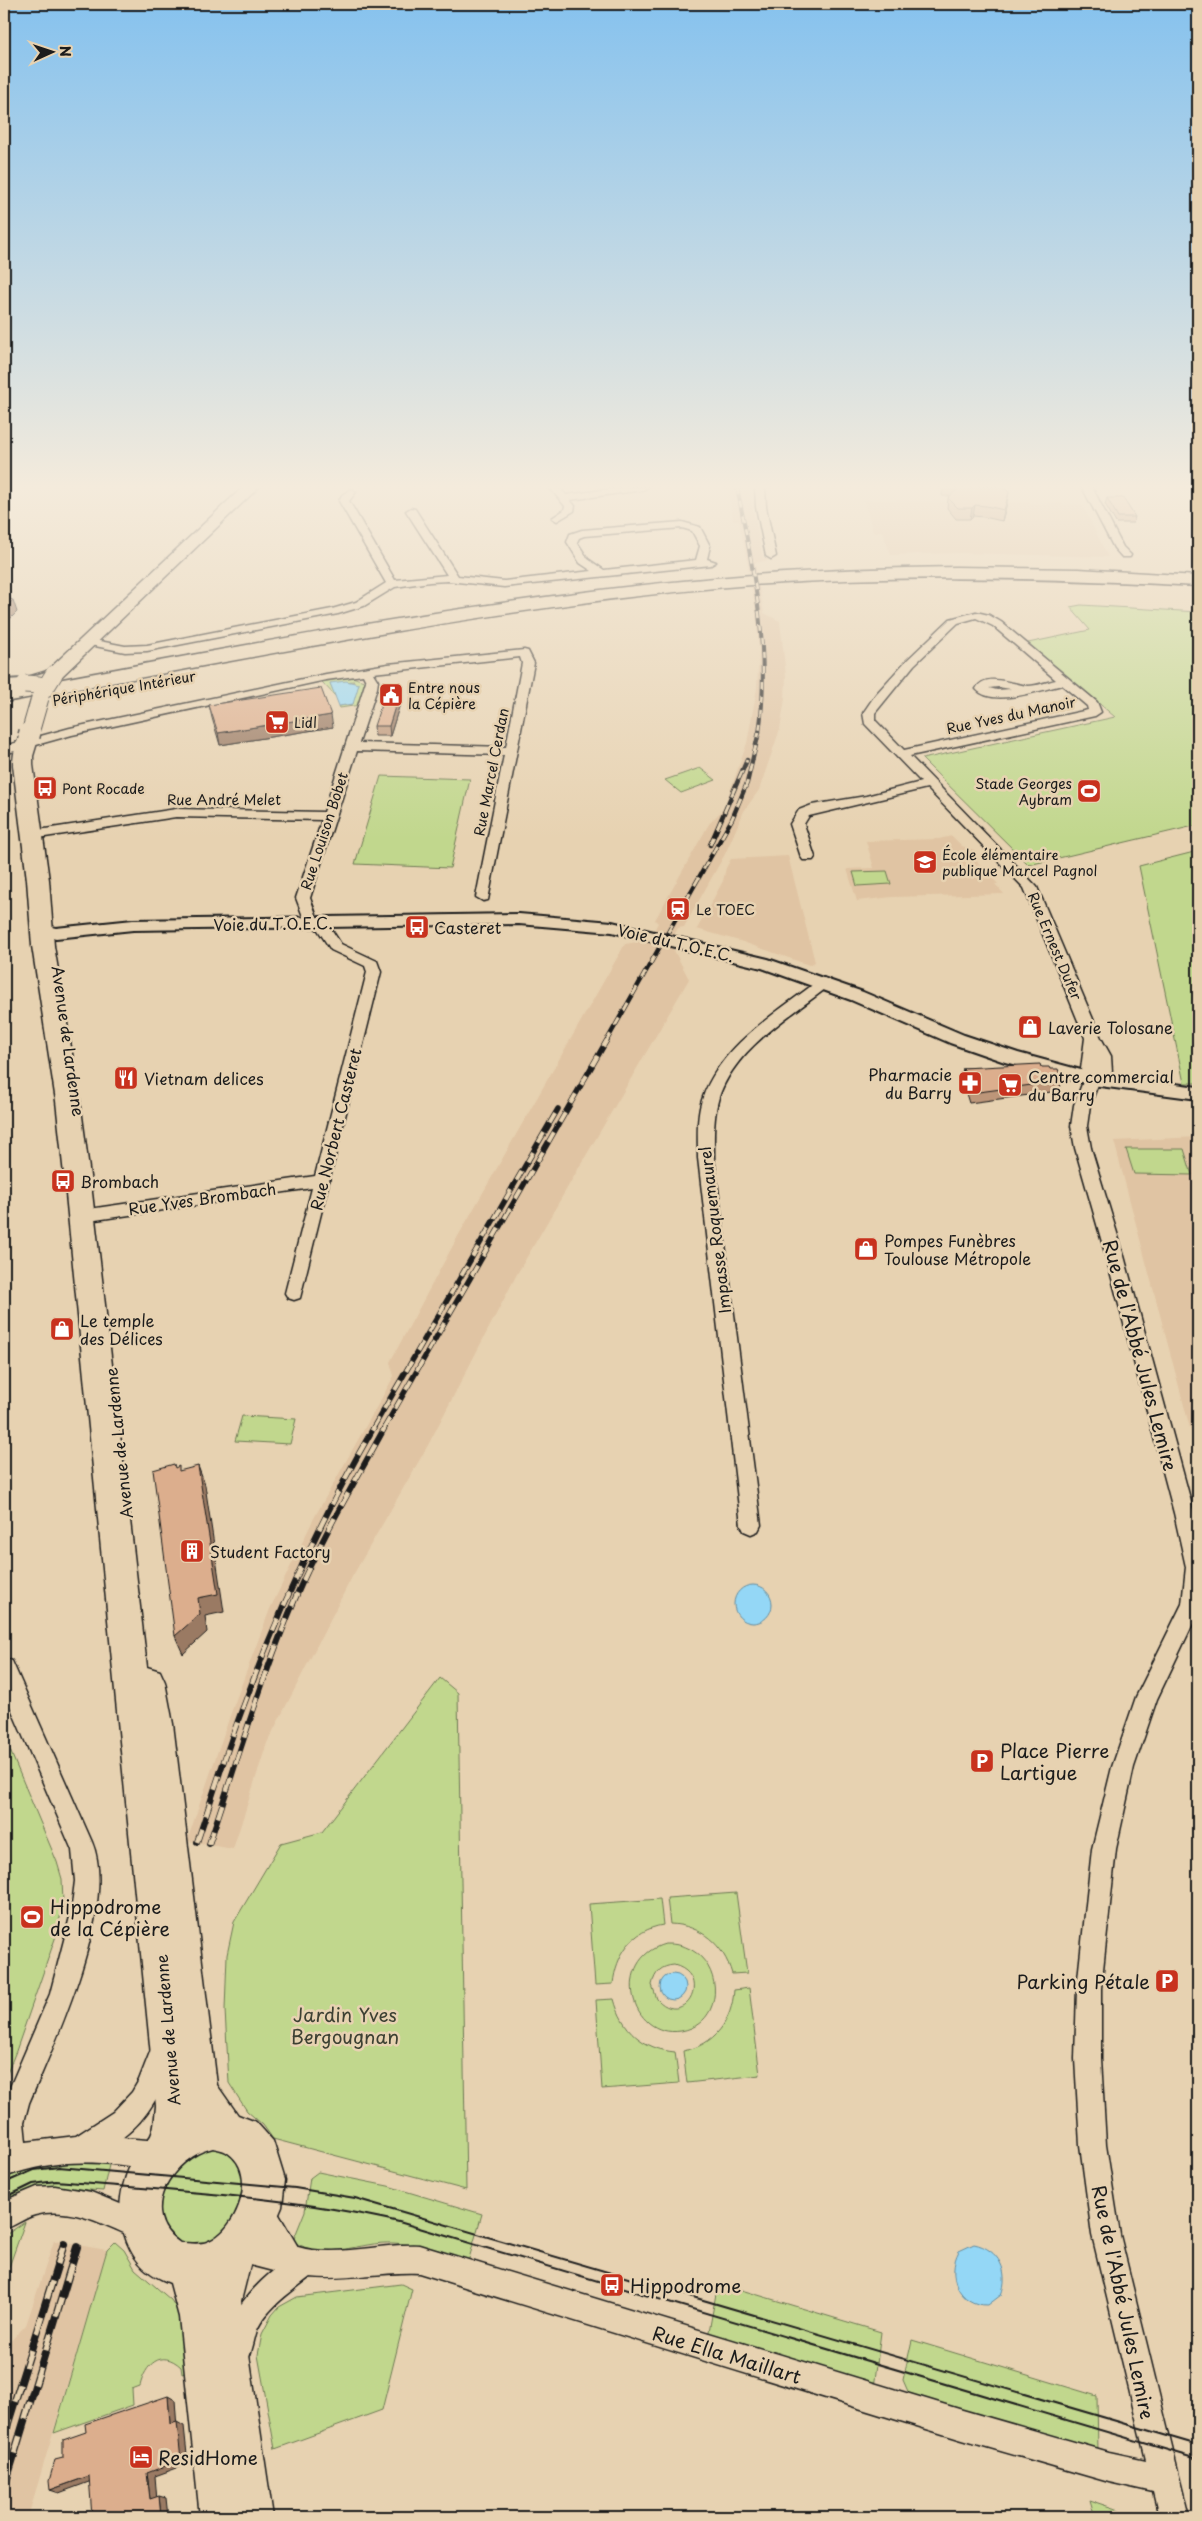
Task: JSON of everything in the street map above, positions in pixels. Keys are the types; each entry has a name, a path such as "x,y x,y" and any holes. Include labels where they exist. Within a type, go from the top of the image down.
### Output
{"main road":[{"name":"Avenue de Lardenne","path":"128,605 55,676 20,753 37,834 51,929 68,1101 86,1215 141,1650 156,1724 197,2089 209,2112 223,2128"},
{"path":"4,696 488,610 531,605"},
{"name":"Périphérique Intérieur","path":"4,710 387,641 575,613 654,605"},
{"path":"4,685 39,685 55,676"},
{"name":"Avenue de Lardenne","path":"86,1215 176,2106 166,2148"},
{"path":"233,2251 209,2264 187,2266 175,2264 155,2250 143,2228 141,2209 143,2189 148,2175 166,2148 191,2131 213,2127 223,2128 243,2137 255,2150 262,2167 264,2187 260,2211 254,2225 233,2251 218,2301 233,2390 249,2517"},
{"path":"187,2266 201,2317 224,2517"}],"street":[{"path":"89,642 126,649 159,647 358,605"},
{"name":"Rue Yves du Manoir","path":"976,615 990,619 1064,681 1093,705 1096,709 1095,712 901,754 869,721 869,713 910,663 947,627 962,617 976,615"},
{"name":"Rue Marcel Cerdan","path":"366,670 524,653 528,663 483,898"},
{"path":"20,753 107,724 366,670"},
{"name":"Rue Louison Bobet","path":"366,670 372,680 372,688 328,816 303,898 311,919 323,927 336,947 372,964"},
{"path":"1027,689 1064,681"},
{"path":"352,747 510,751"},
{"name":"Rue Ernest Dufer","path":"901,754 1030,887 1093,1038 1103,1056 1104,1072 1092,1079"},
{"path":"808,857 797,824 804,813 817,808 866,800 929,784"},
{"name":"Rue André Melet","path":"37,834 176,813 328,816"},
{"name":"Voie du T.O.E.C.","path":"51,929 132,925 519,919 585,924 637,932 713,949 768,964 824,983 957,1039 1012,1058 1092,1079 1198,1093"},
{"name":"Rue Norbert Casteret","path":"294,1293 374,972 372,964"},
{"name":"Impasse Roquemaurel","path":"751,1525 706,1158 704,1122 712,1090 722,1072 737,1054 759,1034 824,983"},
{"name":"Rue de l'Abbé Jules Lemire","path":"1092,1079 1082,1105 1079,1126 1083,1148 1115,1256 1184,1513 1196,1567 1192,1604 1147,1698 1123,1767 1104,1849 1089,1988 1088,2059 1093,2145 1099,2194 1118,2293 1174,2517"},
{"name":"Rue Yves Brombach","path":"86,1215 322,1181"},
{"path":"4,1668 84,1850 87,1881 83,1913 62,1995 16,2103 11,2122 10,2161 81,2148 166,2148"},
{"path":"81,2148 124,2122 140,2105 157,2070 169,2027"},
{"path":"4,2216 26,2203 42,2199 61,2199 84,2203 105,2210 143,2228"},
{"path":"233,2390 240,2339 246,2322 266,2293 297,2260 260,2211"},
{"name":"Rue Ella Maillart","path":"233,2251 254,2251 276,2258 327,2264 397,2258 419,2259 950,2421 1109,2467 1163,2478"}],"shaded area":[{"path":"755,605 762,605 764,613 780,621 786,676 785,699 780,729 759,790 744,811 725,854 684,927 678,928 670,943 689,979 517,1274 427,1447 352,1577 267,1743 233,1849 187,1841 232,1710 270,1609 314,1518 394,1376 390,1362 457,1238 625,944 649,940 658,923 655,920 709,824 724,808 747,743 757,688 759,651"},
{"name":"École élémentaire publique Marcel Pagnol","path":"952,836 962,846 974,850 972,856 998,884 995,884 1004,894 892,897 857,901 847,869 874,868 866,841 939,839"},
{"path":"788,856 815,962 809,965 743,942 697,929 723,881 726,868 731,859"},
{"path":"1198,1137 1198,1447 1195,1447 1114,1141"},
{"path":"54,2241 107,2250 28,2517 4,2517 4,2348 26,2325"}],"green space":[{"path":"1081,605 1198,612 1198,825 1029,865 922,759 1115,717 1028,643 1090,630 1070,607"},
{"path":"352,677 367,682 360,705 340,708 339,706 353,704 354,681 330,683 336,697 322,682"},
{"path":"700,768 716,780 681,793 665,780"},
{"path":"381,776 470,779 450,868 355,864"},
{"path":"1198,851 1198,1083 1184,1083 1139,866"},
{"path":"887,871 891,884 857,886 853,872"},
{"path":"1126,1149 1184,1149 1192,1175 1134,1174"},
{"path":"242,1416 296,1419 290,1444 235,1441"},
{"name":"Jardin Yves Bergougnan","path":"440,1678 458,1693 466,2190 273,2139 263,2125 247,2111 229,2083 225,2010 227,1955 234,1922 281,1843 322,1832"},
{"name":"Hippodrome de la Cépière","path":"4,1736 57,1862 62,1879 63,1902 57,1933 4,2081"},
{"path":"736,1893 747,1973 732,1974 723,1954 710,1939 692,1928 670,1924 667,1898"},
{"path":"660,1899 663,1925 643,1932 634,1938 622,1954 613,1984 595,1985 589,1904"},
{"path":"665,1944 684,1947 699,1955 709,1968 714,1983 714,1999 708,2013 698,2025 681,2031 663,2030 649,2023 639,2011 633,1996 633,1980 637,1965 648,1952","holes":["674,1965 686,1971 692,1979 693,1989 691,1997 685,2004 677,2008 667,2007 657,1999 652,1985 655,1977 662,1968"]},
{"path":"749,1988 760,2075 687,2083 683,2051 694,2048 713,2037 720,2030 730,2012 734,1990"},
{"path":"614,1999 622,2020 636,2036 653,2047 675,2052 679,2083 602,2089 596,2000"},
{"path":"200,2148 226,2152 239,2163 242,2172 245,2206 214,2244 183,2245 171,2238 165,2230 159,2209 159,2197 165,2177 171,2169"},
{"path":"70,2160 109,2165 103,2191 64,2188 4,2205 4,2175 13,2170"},
{"path":"318,2172 388,2186 482,2214 468,2262 413,2245 381,2243 330,2251 305,2247 293,2241 305,2211 310,2178"},
{"path":"25,2222 4,2281 4,2236"},
{"path":"115,2242 124,2250 135,2269 171,2300 180,2314 187,2372 182,2374 181,2367 174,2362 161,2359 150,2366 142,2378 140,2386 132,2389 133,2405 54,2433 107,2250"},
{"path":"718,2283 881,2332 874,2388 708,2337"},
{"path":"401,2284 412,2289 382,2410 275,2449 258,2355 262,2334 272,2315 279,2307 297,2297"},
{"path":"912,2340 1097,2396 1098,2452 910,2396 903,2380"},
{"path":"1089,2500 1137,2516 1137,2517 1094,2517"}],"water":[{"path":"346,681 359,684 353,704 339,706 330,683"},
{"path":"753,1585 767,1590 772,1604 767,1618 753,1623 739,1618 734,1604 739,1590"},
{"path":"673,1974 682,1978 686,1987 682,1996 673,2000 664,1996 660,1987 664,1978"},
{"path":"974,2244 983,2247 996,2256 1003,2270 1004,2278 1001,2295 988,2305 978,2304 969,2300 957,2287 954,2269 955,2260 959,2251"}],"building":[{"path":"321,688 331,715 218,733 209,705"},
{"path":"384,696 398,697 389,726 374,726"},
{"path":"1040,1064 1041,1067 1058,1069 1062,1081 971,1093 963,1068"},
{"name":"Student Factory","path":"174,1464 175,1468 179,1466 179,1471 198,1466 218,1594 198,1598 200,1614 175,1636 153,1470"},
{"name":"ResidHome","path":"168,2396 170,2424 177,2422 181,2460 147,2473 150,2499 159,2496 161,2517 92,2517 89,2476 50,2490 49,2481 55,2460 63,2458 63,2440 86,2432 85,2424"}],"tram line":[{"path":"4,2183 34,2170 59,2167 295,2188 355,2198 1198,2445"},
{"path":"4,2198 33,2184 56,2181 272,2200 357,2213 399,2222 1198,2459"}],"railway":[{"path":"757,605 762,640 763,671 759,733"},
{"path":"606,1042 732,819 747,783 759,732"},
{"path":"710,845 747,760"},
{"path":"384,1428 607,1040"},
{"path":"373,1428 558,1109"},
{"path":"197,1842 232,1737 273,1631 320,1528 374,1427"},
{"path":"209,1844 260,1690 295,1599 326,1534 385,1427"},
{"path":"4,2436 64,2244"},
{"path":"4,2488 77,2247"}],"place":[{"name":"Entre nous la Cépière","path":"391,695"},
{"name":"Lidl","path":"277,722"},
{"name":"Pont Rocade","path":"45,788"},
{"name":"Stade Georges Aybram","path":"1089,791"},
{"name":"École élémentaire publique Marcel Pagnol","path":"925,862"},
{"name":"Le TOEC","path":"678,909"},
{"name":"Casteret","path":"417,927"},
{"name":"Laverie Tolosane","path":"1030,1027"},
{"name":"Vietnam delices","path":"126,1078"},
{"name":"Pharmacie du Barry","path":"970,1083"},
{"name":"Centre commercial du Barry","path":"1010,1085"},
{"name":"Brombach","path":"63,1181"},
{"name":"Pompes Funèbres Toulouse Métropole","path":"866,1249"},
{"name":"Le temple des Délices","path":"62,1329"},
{"name":"Student Factory","path":"192,1551"},
{"name":"Place Pierre Lartigue","path":"982,1761"},
{"name":"Hippodrome de la Cépière","path":"32,1917"},
{"name":"Parking Pétale","path":"1167,1981"},
{"name":"Hippodrome","path":"612,2285"},
{"name":"ResidHome","path":"141,2457"}]}
